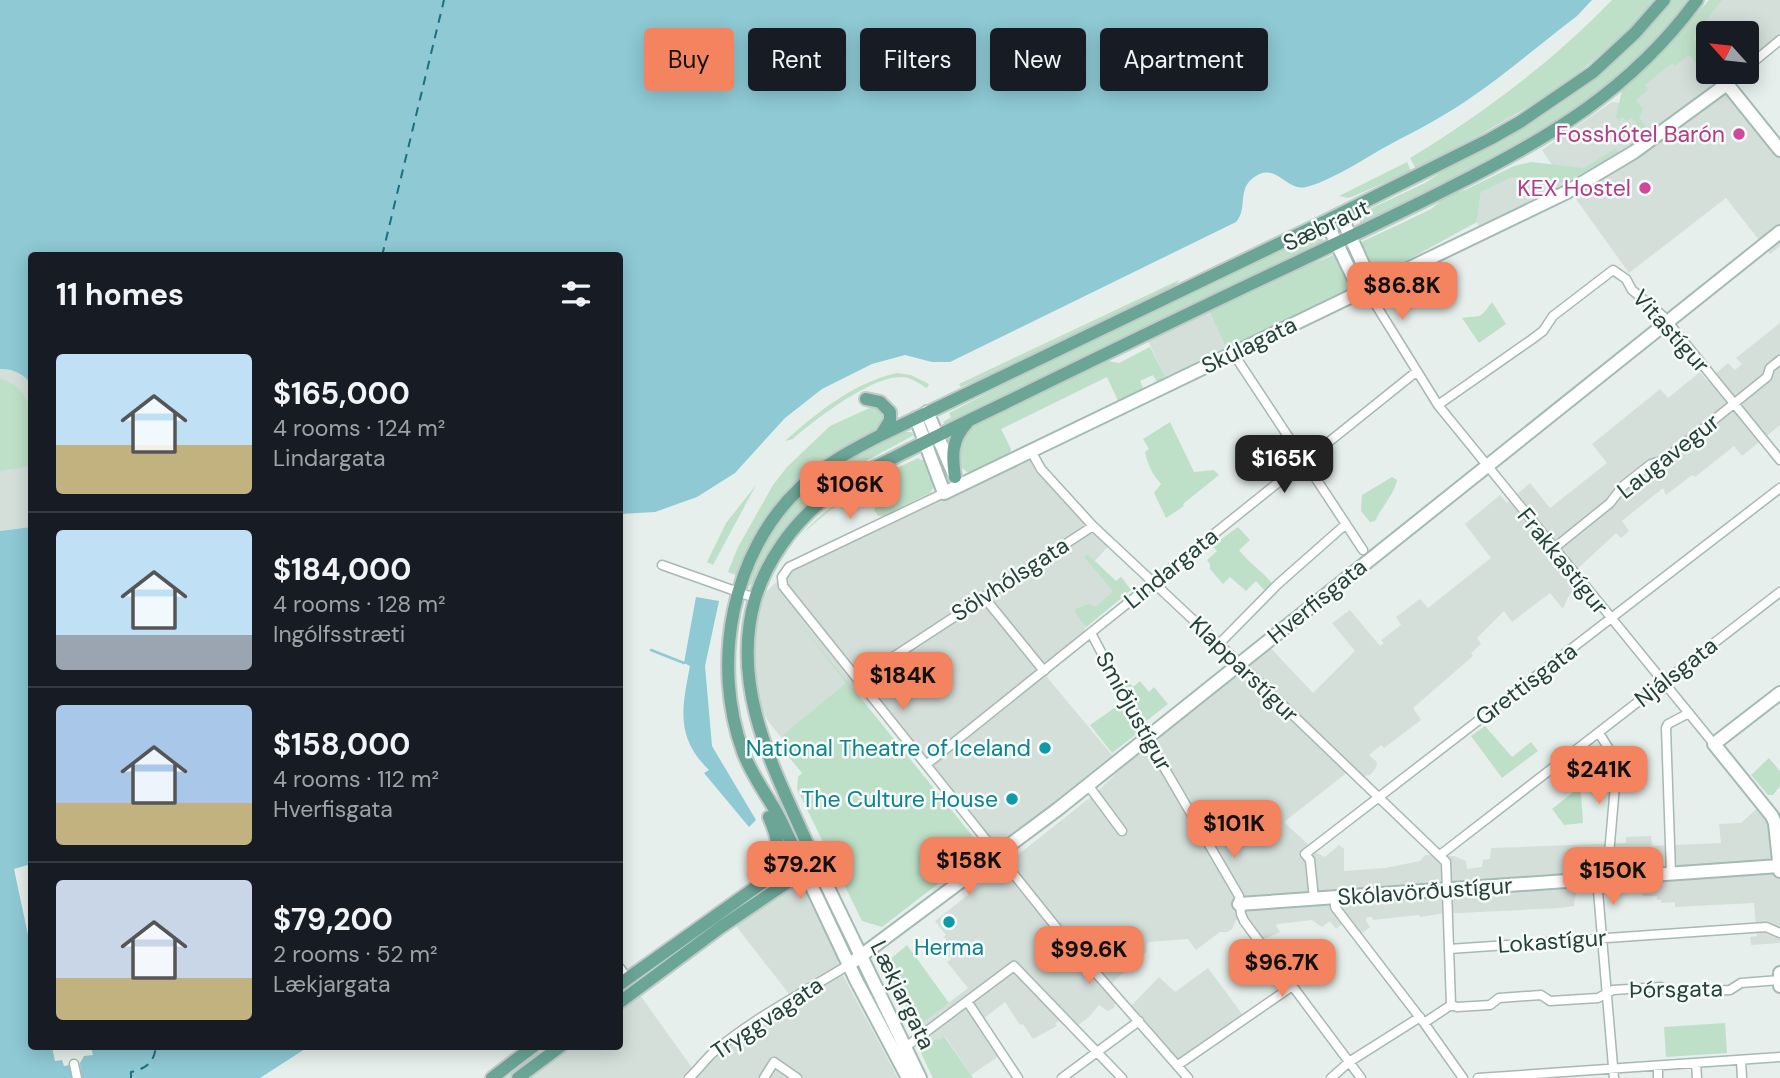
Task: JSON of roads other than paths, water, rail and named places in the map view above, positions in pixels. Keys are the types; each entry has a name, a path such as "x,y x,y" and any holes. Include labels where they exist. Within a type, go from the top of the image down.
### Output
{"main road":[{"name":"Sæbraut","path":"762,793 743,751 729,693 729,650 737,593 757,545 785,503 830,463 921,415 1326,221 1490,139 1566,92 1614,54 1664,0"},
{"name":"Sæbraut","path":"814,859 780,784 755,713 747,652 755,598 779,549 821,501 848,481 973,418 1337,244 1531,146 1596,103 1650,55 1697,0"},
{"path":"866,399 880,402 889,409 890,420 881,435"},
{"path":"957,481 954,444 960,432 973,418"},
{"path":"762,793 778,815 802,866"},
{"path":"762,793 779,846 776,864 766,880"},
{"path":"623,1000 814,859"},
{"path":"623,976 766,880 802,866"},
{"path":"636,990 639,979 692,940 698,928"},
{"path":"492,1078 529,1050"},
{"path":"518,1078 556,1050"}],"street":[{"path":"1759,57 1780,40"},
{"path":"1727,85 1780,149"},
{"name":"Skúlagata","path":"858,680 783,586 782,577 789,567 944,492 957,481 1031,451 1567,192 1633,152 1727,85"},
{"name":"Frakkastígur","path":"1340,214 1366,271 1366,289"},
{"name":"Frakkastígur","path":"1326,221 1353,277 1366,289 1438,405 1610,619 1769,810 1775,823 1779,869"},
{"name":"Hverfisgata","path":"856,960 999,855 1088,785 1780,232"},
{"name":"Vitastígur","path":"1438,405 1537,335 1553,316 1614,270 1667,321 1780,460"},
{"path":"1233,353 1363,550"},
{"name":"Laugavegur","path":"1553,549 1610,503 1623,486 1651,464 1664,460 1767,377 1770,368 1780,360"},
{"name":"Lindargata","path":"927,764 1416,372"},
{"path":"921,415 937,436 957,481"},
{"path":"921,415 925,442 944,492"},
{"name":"Klapparstígur","path":"1031,451 1041,470 1093,526 1440,855"},
{"name":"Grettisgata","path":"1314,899 1310,860 1305,854 1780,488"},
{"path":"1219,643 1278,584 1346,524"},
{"name":"Sölvhólsgata","path":"858,680 1093,526"},
{"path":"662,565 755,598"},
{"name":"Njálsgata","path":"1440,855 1780,592"},
{"path":"983,596 1044,671"},
{"name":"Smiðjustígur","path":"1091,633 1196,826 1239,896 1244,921 1361,1078"},
{"path":"858,680 1060,932 1188,1078"},
{"path":"1714,744 1780,693"},
{"path":"1671,873 1666,728 1668,724 1689,713"},
{"path":"1599,733 1617,762 1602,878 1601,937 1613,1073"},
{"path":"1088,785 1122,831"},
{"path":"1331,1078 1349,1062 1451,1005 1446,862 1440,855"},
{"name":"Lækjargata","path":"814,859 856,960 900,1051 908,1078"},
{"name":"Lækjargata","path":"802,866 856,960"},
{"name":"Skólavörðustígur","path":"1240,904 1671,873 1779,869"},
{"path":"1335,898 1335,907 1463,1078"},
{"name":"Lokastígur","path":"1449,949 1766,927 1780,933"},
{"name":"Tryggvagata","path":"694,1077 717,1049 790,998 856,960"},
{"path":"900,1051 1014,966 1122,1078"},
{"path":"1780,973 1780,986"},
{"name":"Þórsgata","path":"1451,1005 1490,1005 1499,998 1541,995 1550,1001 1598,998 1613,990 1661,987 1670,993 1730,990 1741,983 1780,980"},
{"path":"1178,1065 1291,987"},
{"path":"967,1001 1018,1078"},
{"path":"1062,1078 1139,1021"},
{"name":"Lækjargata","path":"900,1051 920,1078"},
{"path":"1478,1078 1613,1073 1658,1066 1780,1057"},
{"path":"1741,1060 1742,1078"},
{"path":"764,1078 774,1062 797,1078"},
{"path":"1696,1063 1697,1078"},
{"path":"74,1064 77,1078"},
{"path":"1658,1066 1658,1078"}],"water":[{"path":"0,0 1592,0 1577,16 1466,101 1342,172 1306,187 1293,185 1275,174 1261,173 1245,188 1240,217 1236,222 950,362 932,362 905,355 872,364 822,389 785,418 735,473 697,497 655,512 623,514 623,252 28,252 28,381 18,372 0,369"},
{"path":"28,527 28,865 14,869 28,935 28,1050 53,1050 55,1061 62,1060 64,1066 70,1065 72,1078 0,1078 0,531"},
{"path":"696,597 719,601 705,666 712,746 756,820 749,827 704,773 709,770 698,758 686,734 684,709 690,666 684,663"},
{"path":"92,1050 303,1050 260,1078 81,1078 80,1063 84,1056 93,1055"}],"waterway":[{"path":"651,650 684,663"}],"place":[{"name":"Fosshótel Barón","path":"1739,134"},
{"name":"KEX Hostel","path":"1645,188"},
{"name":"National Theatre of Iceland","path":"1045,748"},
{"name":"The Culture House","path":"1012,799"},
{"name":"Herma","path":"949,922"}]}
